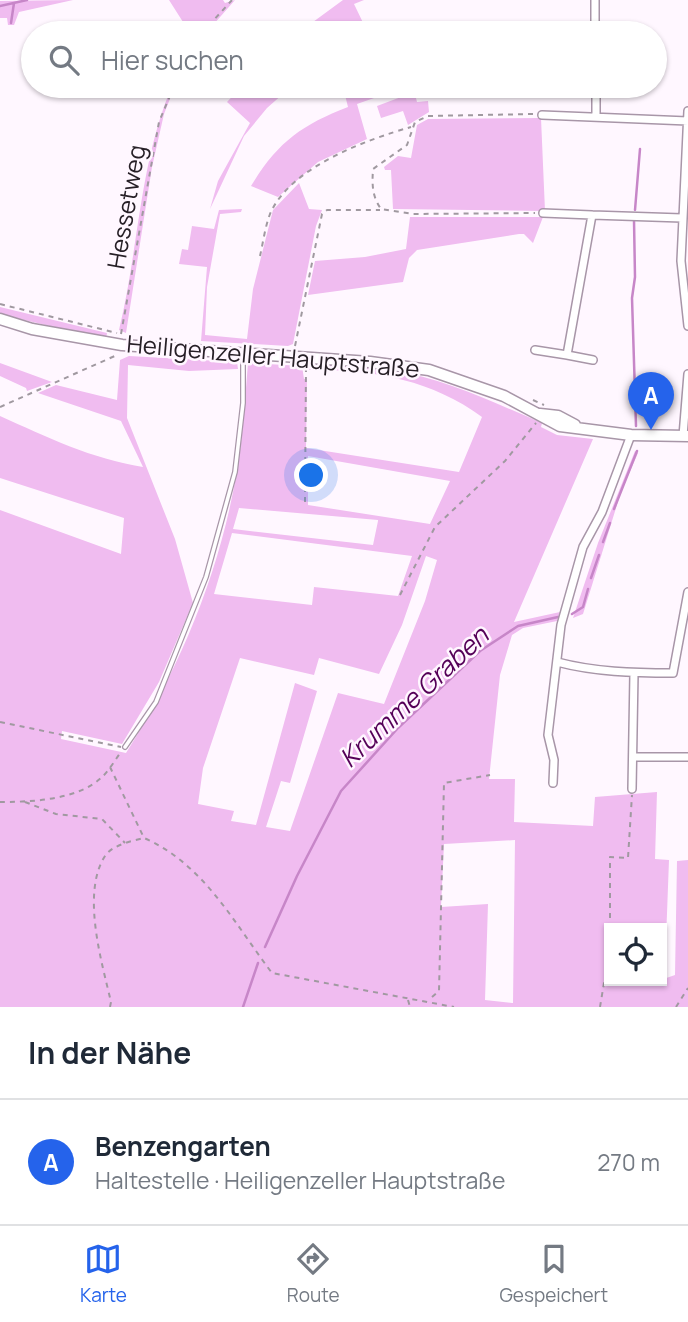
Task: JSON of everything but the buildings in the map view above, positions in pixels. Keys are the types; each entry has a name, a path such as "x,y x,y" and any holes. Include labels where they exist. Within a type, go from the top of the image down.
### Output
{"street":[{"path":"595,0 596,21"},
{"path":"596,98 596,116"},
{"path":"688,111 681,261 688,323"},
{"path":"542,115 688,121"},
{"path":"543,213 682,218"},
{"path":"567,355 592,215"},
{"name":"Heiligenzeller Hauptstraße","path":"0,319 95,341 429,370 504,396 540,414 558,416 575,425 631,435 686,436"},
{"path":"535,350 593,360"},
{"path":"686,436 688,374"},
{"path":"553,783 554,760 548,735 556,662 573,576 583,547 602,512 631,435"},
{"path":"556,662 592,672 620,670 634,673 673,673 688,592"},
{"path":"632,789 634,673"},
{"path":"633,757 688,757"}],"lane":[{"path":"125,747 156,702 206,578 235,472 243,402 243,355"}],"path":[{"path":"213,21 232,0"},
{"name":"Hessetweg","path":"0,304 116,331 121,337 159,122 169,98"},
{"path":"381,209 373,193 373,169 407,145 415,122 428,116 542,115"},
{"path":"260,256 270,214 298,181 358,144 412,127"},
{"path":"293,357 322,214 327,210 381,209 413,214 543,213"},
{"path":"0,407 112,357"},
{"path":"305,502 306,358"},
{"path":"400,595 435,527 505,461 535,426"},
{"path":"0,722 125,747 110,767 89,786 24,802 0,802"},
{"path":"110,767 144,838"},
{"path":"432,998 439,991 444,783 490,775"},
{"path":"610,923 610,857 628,858 632,789"},
{"path":"24,802 56,814 102,819 125,843"},
{"path":"110,1007 94,917 96,883 105,855 125,843 144,838 166,847 204,879 272,973 454,1007"},
{"path":"600,1007 604,983"},
{"path":"676,1007 688,988"},
{"path":"408,999 410,1007"}],"shaded area":[{"path":"73,0 19,12 14,25 8,25 7,18 0,18 0,1"},
{"path":"169,0 223,0 225,3 235,0 217,21 182,21"},
{"path":"343,0 364,0 354,4 362,21 314,21"},
{"path":"168,98 170,98 152,167 126,333 119,330 146,176"},
{"path":"231,98 278,98 244,136 210,209 218,181 250,123 227,102"},
{"path":"346,98 374,98 357,104 367,139 318,162 278,197 251,186 271,158 292,137 317,121 348,107"},
{"path":"398,98 416,98 417,102 428,101 429,112 408,125 403,111 381,118 377,106"},
{"path":"541,118 545,211 393,209 391,170 385,170 384,167 398,156 411,158 417,125 428,119"},
{"path":"299,183 309,209 322,210 316,226 293,344 288,346 201,341 207,267 179,264 182,249 188,250 192,226 214,229 219,210 242,209 241,212 220,214 207,287 205,335 247,339 253,289 273,210"},
{"path":"410,217 543,217 533,243 524,234 519,234 417,250 409,258 403,282 308,295 315,261 365,257 406,249"},
{"path":"0,307 107,333 106,339 0,314"},
{"path":"129,356 237,362 238,369 189,371 128,365 127,418 175,539 193,603 159,682 122,744 62,731 61,739 126,753 146,721 181,653 209,581 230,507 237,470 248,363 302,366 304,379 307,379 306,448 459,472 482,417 442,393 421,385 377,374 309,370 310,364 372,367 412,374 487,399 542,423 541,427 557,435 593,439 514,622 560,612 557,621 523,628 512,635 500,675 489,779 515,779 514,822 593,826 595,797 657,792 655,859 669,860 667,923 604,923 604,986 667,986 667,978 675,975 677,861 688,860 688,1007 0,1007 0,510 121,554 124,518 0,478 0,416 88,453 143,467 121,421 38,393 56,385 117,400 120,360","holes":["308,456 450,481 430,524 308,505","239,508 378,520 373,545 233,529","232,533 412,556 398,596 314,587 312,605 214,594","426,556 437,560 425,601 384,704 338,693 290,831 266,827 281,781 290,783 317,691 295,683 256,825 231,821 234,811 198,804 203,768 240,658 314,675 319,658 379,674 402,625","515,840 513,1003 485,1000 488,904 441,907 444,844"]},
{"path":"0,363 52,382 27,391 26,388 0,376"},
{"path":"635,451 638,453 621,492 583,614 573,618 598,543"}],"waterway":[{"path":"0,6 27,0"},
{"path":"11,23 14,3"},
{"name":"Krumme Graben","path":"635,210 640,149"},
{"name":"Krumme Graben","path":"634,220 635,277 632,298 636,426"},
{"name":"Krumme Graben","path":"614,509 637,451"},
{"name":"Krumme Graben","path":"603,542 610,523"},
{"name":"Krumme Graben","path":"591,578 599,555"},
{"name":"Krumme Graben","path":"572,614 583,607 588,589"},
{"name":"Krumme Graben","path":"265,947 297,876 341,791 398,728 480,651 518,626 558,617"},
{"name":"Krumme Graben","path":"243,1007 258,963"}],"place":[{"name":"Benzengarten","path":"651,430"}]}
